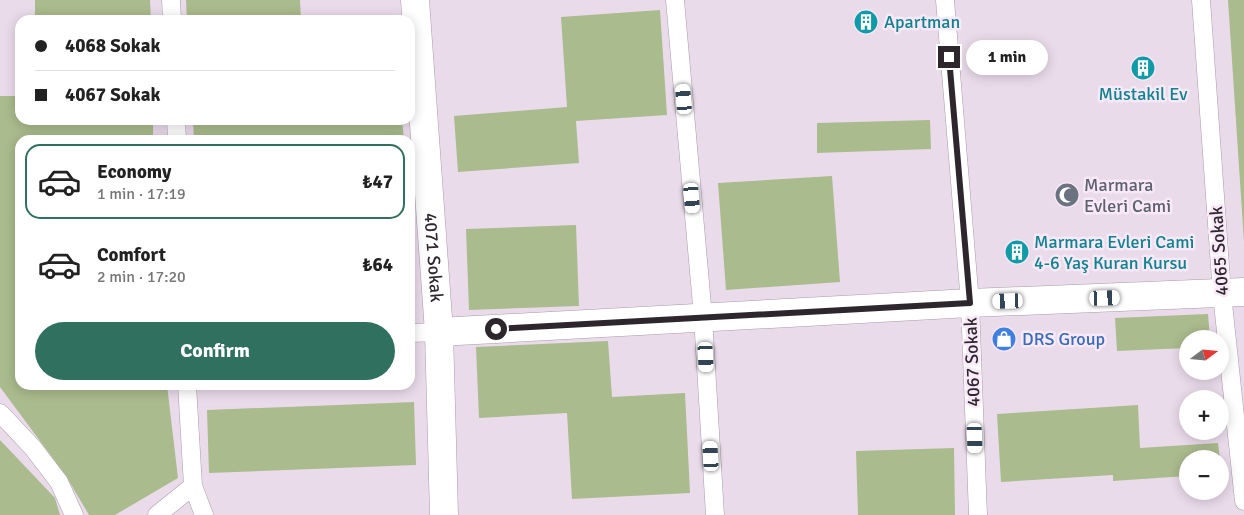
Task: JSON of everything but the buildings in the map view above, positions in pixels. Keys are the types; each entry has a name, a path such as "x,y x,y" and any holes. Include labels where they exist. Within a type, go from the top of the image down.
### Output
{"street":[{"name":"4071 Sokak","path":"415,0 439,332 444,515"},
{"path":"439,332 970,303 1233,293"}],"lane":[{"path":"171,0 172,15"},
{"path":"675,0 703,317 715,515"},
{"name":"4067 Sokak","path":"944,0 970,303 978,515"},
{"name":"4065 Sokak","path":"1201,0 1233,293 1244,501"},
{"path":"415,333 439,332"},
{"path":"187,390 193,486 204,515"},
{"path":"0,413 33,448 58,482 74,515"},
{"path":"157,515 193,486"}],"green space":[{"path":"35,0 150,0 151,15 35,15"},
{"path":"186,0 300,0 301,15 187,15"},
{"path":"1228,0 1244,0 1244,242"},
{"path":"660,10 667,115 576,121 579,163 458,172 454,116 567,107 561,17"},
{"path":"0,96 15,96 15,125 153,125 153,135 15,135 15,390 168,390 178,478 115,515 89,515 66,476 0,387"},
{"path":"930,120 931,149 817,153 817,123"},
{"path":"193,125 402,125 404,135 194,135"},
{"path":"832,176 840,282 726,290 718,183"},
{"path":"576,225 579,306 469,310 466,229"},
{"path":"1208,314 1209,330 1179,330 1179,348 1117,351 1115,318"},
{"path":"608,341 612,397 685,393 690,493 572,499 567,413 479,418 476,347"},
{"path":"414,402 416,465 209,473 207,410"},
{"path":"1138,405 1140,448 1218,443 1219,450 1179,450 1179,477 1113,481 1113,475 1001,482 997,414"},
{"path":"0,440 55,498 60,515 0,515"},
{"path":"954,448 955,515 858,515 856,451"}],"place":[{"name":"Apartman","path":"866,22"},
{"name":"Müstakil Ev","path":"1143,68"},
{"name":"Marmara Evleri Cami","path":"1067,195"},
{"name":"Marmara Evleri Cami 4-6 Yaş Kuran Kursu","path":"1017,252"},
{"name":"DRS Group","path":"1004,339"}],"route":[{"path":"496,329 970,303 949,57"}]}
